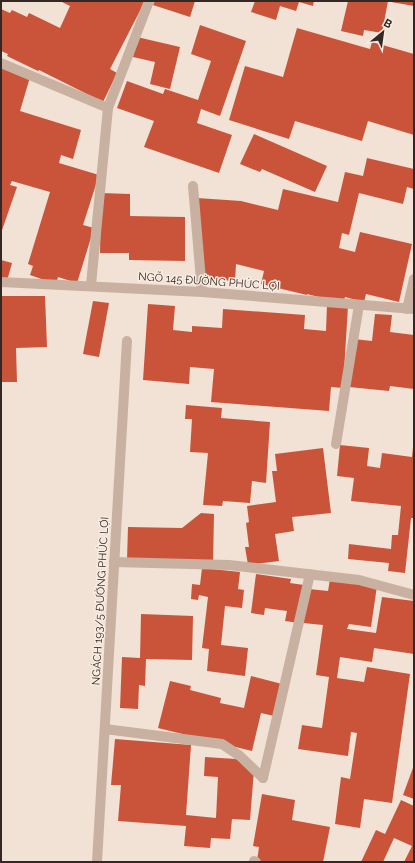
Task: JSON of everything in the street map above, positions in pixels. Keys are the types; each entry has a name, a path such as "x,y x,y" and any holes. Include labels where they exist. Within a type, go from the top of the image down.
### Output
{"street":[{"path":"91,286 108,108 149,1"},
{"path":"1,63 108,108"},
{"path":"193,186 202,292"},
{"path":"411,309 414,279"},
{"name":"NGÕ 145 ĐƯỜNG PHÚC LỢI","path":"1,282 202,292 411,309"},
{"path":"336,444 359,305"},
{"name":"NGÁCH 193/5 ĐƯỜNG PHÚC LỢI","path":"97,862 127,341"},
{"path":"114,562 229,565 360,580 414,595"},
{"path":"105,729 222,744 240,756 263,778 310,574"}],"building":[{"path":"60,1 145,1 110,69 117,73 103,102 39,70 38,71 7,56 8,54 1,51 1,9 10,13 12,10 27,17 29,13 60,28 70,6"},
{"path":"155,1 195,1 190,17 153,5"},
{"path":"255,1 314,1 313,6 299,2 296,11 280,6 276,20 251,12"},
{"path":"348,1 388,1 382,33 364,30 363,36 341,31"},
{"path":"414,1 414,6 391,2"},
{"path":"200,25 246,41 220,116 201,109 197,123 232,135 219,173 144,147 154,121 117,108 127,81 163,94 165,89 198,100 211,61 191,54"},
{"path":"297,28 370,49 372,42 414,54 414,135 368,121 362,141 295,121 289,139 229,120 245,66 283,77"},
{"path":"137,37 180,47 170,89 150,84 155,62 133,57"},
{"path":"1,68 30,77 20,111 81,130 73,159 61,155 59,163 99,175 83,225 94,228 77,283 58,277 56,284 30,275 33,266 28,264 50,192 12,181 10,185 17,187 1,233"},
{"path":"254,134 327,166 315,192 262,169 260,172 240,164"},
{"path":"367,158 414,169 414,189 407,187 403,204 359,193 349,235 342,233 339,248 355,252 360,232 412,244 399,302 366,294 364,302 345,297 343,303 307,295 261,284 264,271 236,264 235,281 204,279 197,198 241,201 278,210 283,189 338,202 345,172 363,176"},
{"path":"101,193 130,194 130,216 185,217 185,261 129,260 129,253 100,253"},
{"path":"1,260 12,263 7,281 1,280"},
{"path":"1,296 45,296 47,347 16,348 17,382 1,382"},
{"path":"93,301 109,303 99,357 83,354"},
{"path":"148,304 175,306 173,330 192,332 192,326 222,328 223,309 305,315 304,329 326,331 327,305 348,306 343,388 331,387 329,411 211,402 214,369 190,367 189,384 143,380"},
{"path":"375,314 392,315 390,332 414,335 414,389 390,386 389,391 349,387 354,339 372,341"},
{"path":"186,405 222,408 221,418 270,422 266,483 252,481 250,503 223,501 222,506 203,505 208,453 190,452 192,419 185,419"},
{"path":"340,445 369,448 367,466 380,468 382,453 412,457 414,447 414,518 411,518 405,573 388,571 389,563 348,559 349,544 391,549 392,535 398,535 401,506 351,501 354,478 337,476"},
{"path":"323,448 331,513 292,517 294,531 275,534 279,561 248,565 245,547 249,547 246,523 249,522 247,506 276,502 272,471 277,471 275,454"},
{"path":"201,513 214,514 213,563 127,560 128,527 182,528"},
{"path":"202,568 240,572 238,589 244,590 242,608 225,606 221,645 248,648 245,676 207,671 209,649 202,648 208,597 199,595 198,600 191,599 192,584 200,585"},
{"path":"256,574 291,579 290,583 304,585 299,623 285,621 287,611 265,608 264,615 251,613"},
{"path":"330,579 377,586 371,627 349,624 347,629 376,633 382,597 414,601 414,654 374,648 372,662 340,657 337,678 364,682 367,667 410,674 392,803 364,799 360,828 335,824 341,777 350,779 357,733 351,732 348,756 298,749 302,725 322,728 329,677 316,675 323,625 303,623 309,589 328,591"},
{"path":"141,614 193,616 192,660 146,659 145,686 139,685 138,709 120,708 122,657 140,658"},
{"path":"251,676 282,684 274,716 261,713 252,751 158,728 170,681 191,686 190,690 221,698 220,703 244,708"},
{"path":"115,739 191,745 186,815 216,818 218,777 204,776 205,757 236,759 254,770 250,820 232,819 230,839 211,838 210,848 184,846 186,826 118,821 121,785 111,785"},
{"path":"414,765 414,799 403,795"},
{"path":"262,794 295,800 292,820 330,827 323,862 257,861 259,847 253,846"},
{"path":"401,800 414,806 414,862 404,862 412,846 394,838 383,862 361,862 376,830 385,834"}]}
